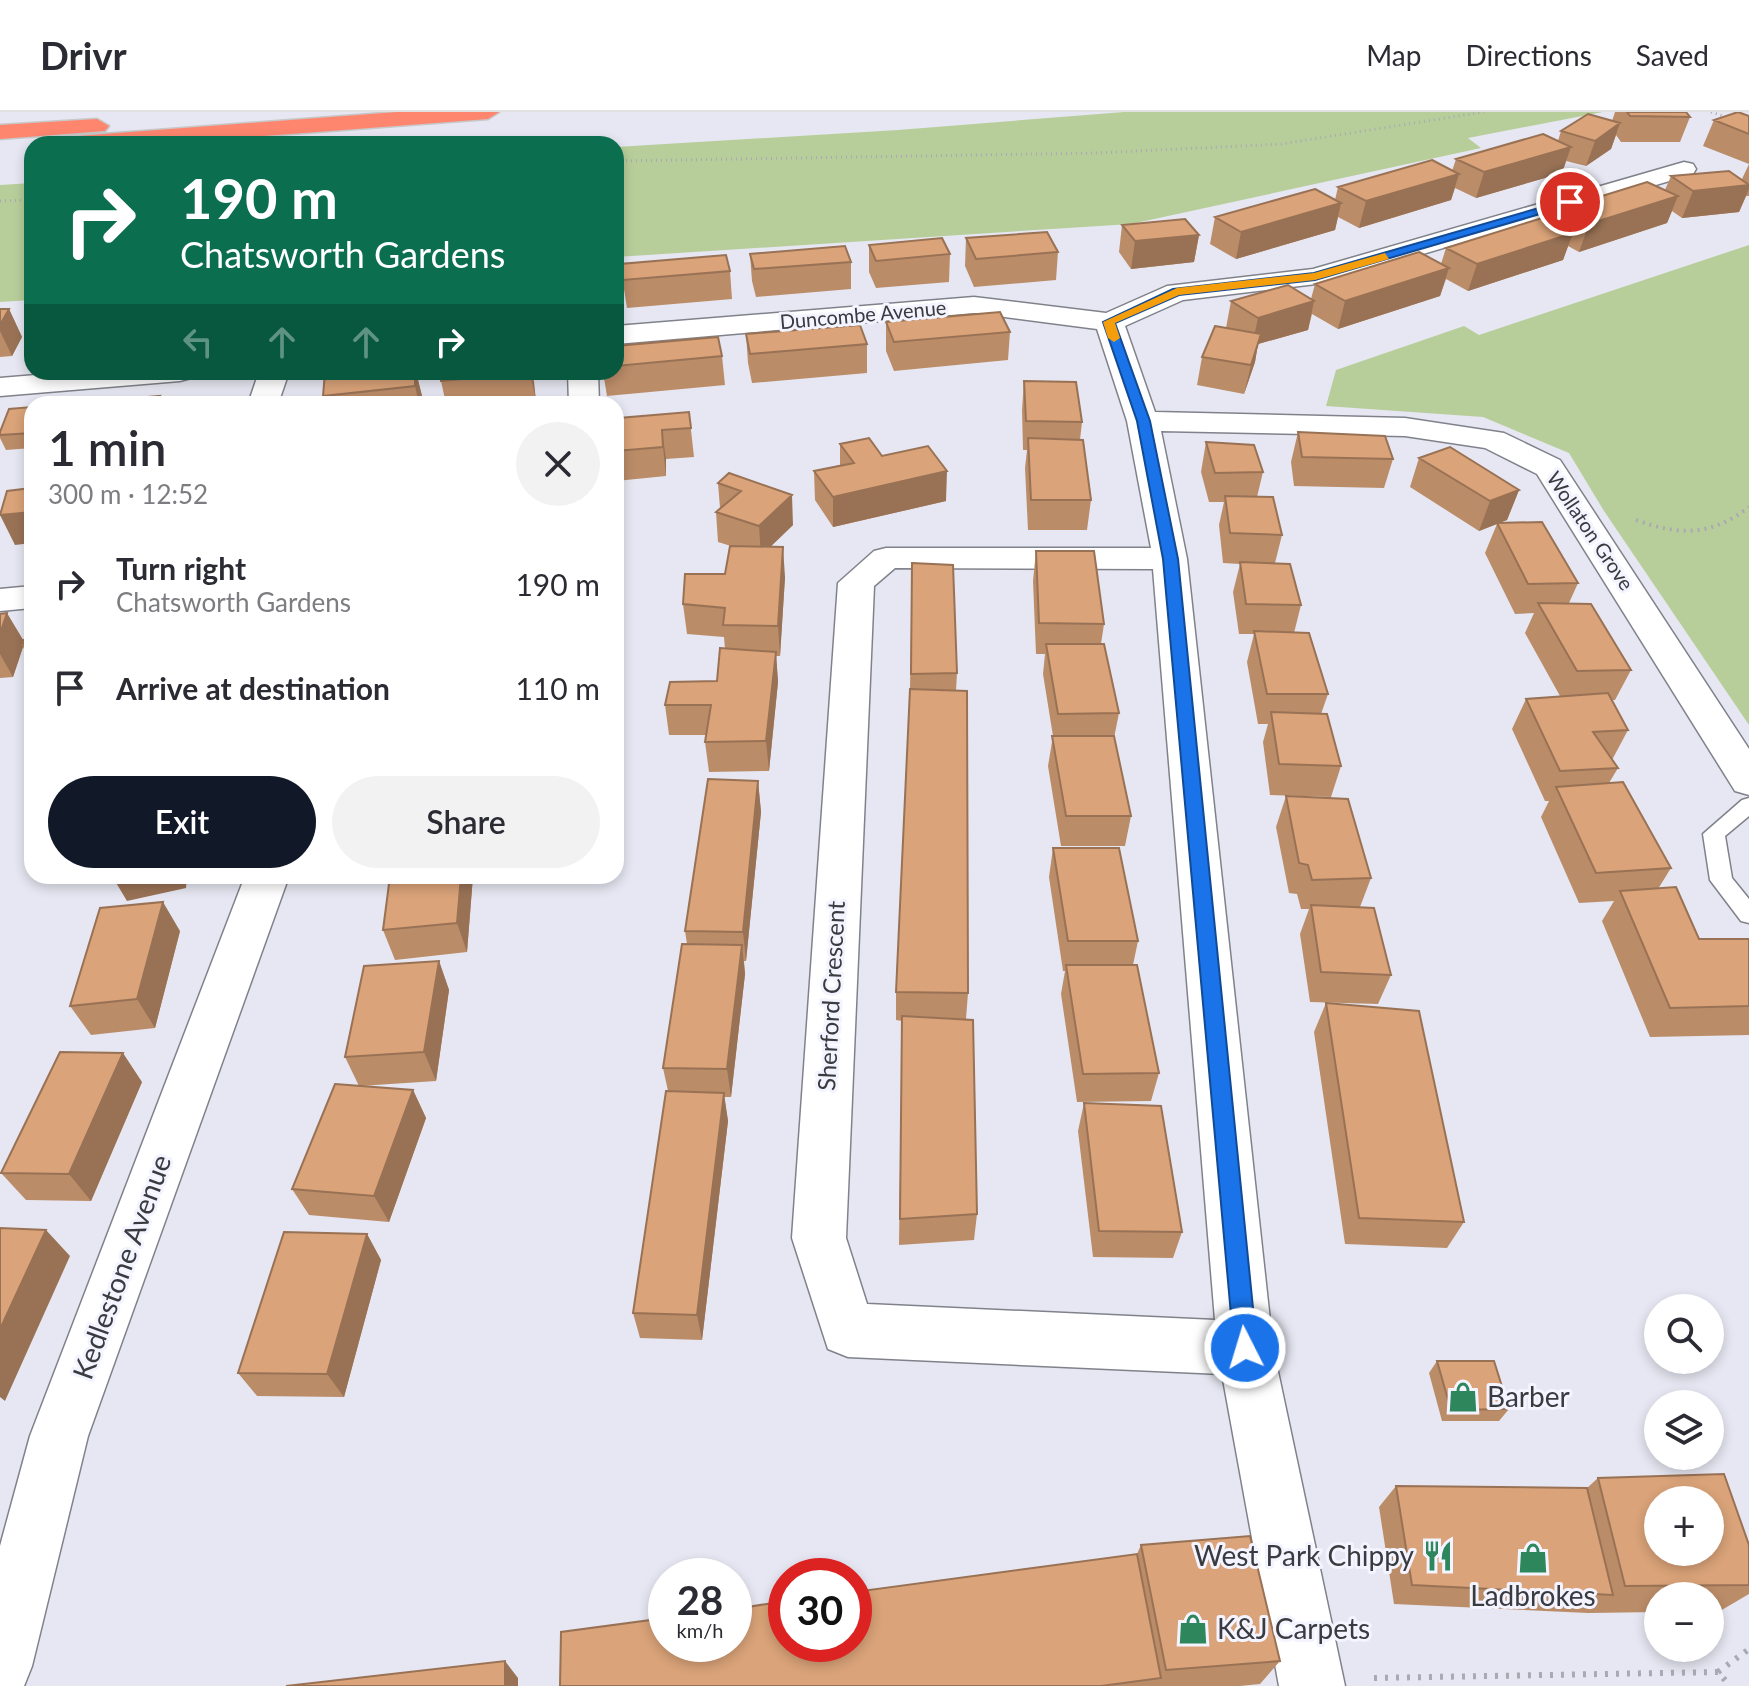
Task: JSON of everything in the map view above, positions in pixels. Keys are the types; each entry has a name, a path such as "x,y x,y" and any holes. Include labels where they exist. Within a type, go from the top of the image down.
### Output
{"highway":[{"path":"0,132 273,112"},
{"path":"170,136 488,112"},
{"path":"0,149 24,147"}],"street":[{"path":"1311,1682 1245,1348 1170,559 1143,421 1109,322 1177,292 1315,277 1684,169"},
{"name":"Duncombe Avenue","path":"624,334 974,305 1109,322"},
{"path":"0,387 84,380"},
{"name":"Wollaton Grove","path":"1143,421 1405,427 1493,440 1549,467 1749,781"},
{"name":"Sherford Crescent","path":"1170,559 886,558 856,583 819,1238 848,1330 1245,1348"},
{"path":"0,600 24,598"},
{"name":"Kedlestone Avenue","path":"0,1666 59,1436 264,884"}],"lane":[{"path":"1749,805 1714,834 1721,880 1749,915"}],"path":[{"path":"624,161 1097,153 1281,144 1484,112"},
{"path":"1711,112 1739,121"},
{"path":"0,201 24,200"},
{"path":"1634,519 1670,532 1707,533 1728,525 1749,507"},
{"path":"1311,1682 1718,1672 1749,1649"},
{"path":"1718,1672 1730,1686"}],"green space":[{"path":"1124,112 1603,112 1468,138 1481,148 1131,224 624,256 624,147"},
{"path":"24,184 24,300 0,302 0,185"},
{"path":"1749,245 1749,725 1604,511 1569,453 1483,417 1326,406 1336,370 1464,326 1479,335"}],"building":[{"path":"1627,112 1686,112 1690,117 1630,116"},
{"path":"1738,112 1749,116 1749,134 1714,120"},
{"path":"1588,114 1620,123 1595,141 1561,131"},
{"path":"1543,134 1571,147 1484,172 1456,159"},
{"path":"1432,160 1459,174 1366,201 1338,187"},
{"path":"1729,171 1749,185 1693,191 1671,176"},
{"path":"1647,182 1678,196 1589,224 1557,210"},
{"path":"1315,189 1341,203 1241,232 1215,217"},
{"path":"1542,218 1573,233 1477,264 1446,248"},
{"path":"1185,219 1199,235 1135,241 1122,225"},
{"path":"1047,232 1058,252 976,259 966,238"},
{"path":"942,238 950,254 876,261 869,245"},
{"path":"845,246 851,262 754,269 750,254"},
{"path":"1419,252 1449,268 1345,301 1315,284"},
{"path":"726,255 730,271 624,280 624,264"},
{"path":"1288,285 1314,301 1258,318 1231,301"},
{"path":"0,309 9,309 0,325"},
{"path":"1000,312 1010,332 894,342 886,322"},
{"path":"860,325 867,344 750,354 746,334"},
{"path":"1215,326 1261,334 1251,365 1202,357"},
{"path":"718,337 722,356 624,365 624,345"},
{"path":"324,380 415,380 415,386 323,396"},
{"path":"1024,381 1076,382 1082,422 1026,421"},
{"path":"24,408 24,434 0,435 9,409"},
{"path":"689,412 691,428 662,430 663,447 624,450 624,418"},
{"path":"1298,432 1385,436 1393,459 1302,457"},
{"path":"869,438 882,456 928,446 947,471 833,497 814,471 854,463 840,444"},
{"path":"1028,438 1083,440 1091,500 1031,500"},
{"path":"1206,442 1254,445 1263,472 1215,473"},
{"path":"1450,447 1519,490 1490,501 1419,458"},
{"path":"729,473 792,495 759,526 716,512 741,491 718,483"},
{"path":"24,489 24,513 0,515 7,491"},
{"path":"1225,496 1273,497 1282,535 1230,533"},
{"path":"1542,522 1578,583 1528,584 1497,523"},
{"path":"730,546 783,547 778,626 723,625 725,608 683,604 685,574 725,574"},
{"path":"1036,551 1094,551 1104,624 1039,623"},
{"path":"1240,562 1290,564 1301,605 1246,604"},
{"path":"912,563 953,565 957,673 911,674"},
{"path":"1538,603 1591,604 1631,670 1577,671"},
{"path":"7,613 0,634 0,614"},
{"path":"1254,631 1309,633 1328,694 1267,694"},
{"path":"1046,644 1104,644 1119,713 1058,714"},
{"path":"720,648 776,652 766,741 705,742 711,705 665,705 670,682 717,681"},
{"path":"910,689 967,691 968,993 896,992"},
{"path":"1608,693 1628,730 1593,732 1618,768 1560,771 1526,699"},
{"path":"1271,712 1327,714 1341,766 1279,764"},
{"path":"1052,736 1114,736 1131,816 1066,816"},
{"path":"708,779 758,781 743,932 685,931"},
{"path":"1623,782 1671,868 1596,873 1556,787"},
{"path":"1286,796 1348,799 1371,878 1312,880 1308,865 1299,863"},
{"path":"1053,848 1119,848 1138,941 1068,941"},
{"path":"389,884 460,884 457,923 383,930"},
{"path":"1676,887 1699,939 1749,939 1749,1006 1670,1008 1620,891"},
{"path":"163,902 137,999 70,1006 100,908"},
{"path":"1311,905 1374,908 1391,975 1321,972"},
{"path":"682,944 742,945 727,1069 663,1068"},
{"path":"439,961 424,1052 345,1057 364,966"},
{"path":"1066,965 1137,965 1159,1073 1083,1074"},
{"path":"1326,1003 1419,1011 1464,1222 1359,1218"},
{"path":"902,1016 973,1020 977,1214 900,1219"},
{"path":"60,1052 123,1053 69,1174 1,1173"},
{"path":"335,1084 413,1090 374,1196 292,1189"},
{"path":"666,1091 724,1093 697,1315 633,1313"},
{"path":"1084,1103 1161,1106 1182,1232 1099,1231"},
{"path":"0,1228 46,1230 0,1329"},
{"path":"284,1232 367,1234 327,1374 238,1373"},
{"path":"1437,1361 1494,1361 1509,1409 1451,1410"},
{"path":"1724,1474 1749,1545 1749,1585 1644,1582 1644,1586 1625,1586 1598,1478"},
{"path":"1396,1486 1587,1488 1613,1595 1412,1585"},
{"name":"K&J Carpets","path":"1250,1536 1280,1661 1166,1670 1141,1545"},
{"path":"1137,1554 1161,1678 1101,1686 560,1686 561,1632 648,1620 648,1662 752,1662 752,1606 768,1604 768,1662 872,1662 872,1590"},
{"path":"505,1661 505,1686 286,1686"}],"slow traffic":[{"path":"1114,338 1109,322 1177,292 1315,277 1385,256"}],"place":[{"name":"Barber","path":"1463,1397"},
{"name":"West Park Chippy","path":"1438,1556"},
{"name":"Ladbrokes","path":"1533,1558"},
{"name":"K&J Carpets","path":"1193,1629"}],"route":[{"path":"1245,1348 1170,559 1143,421 1109,322 1177,292 1315,277 1570,202"}]}
